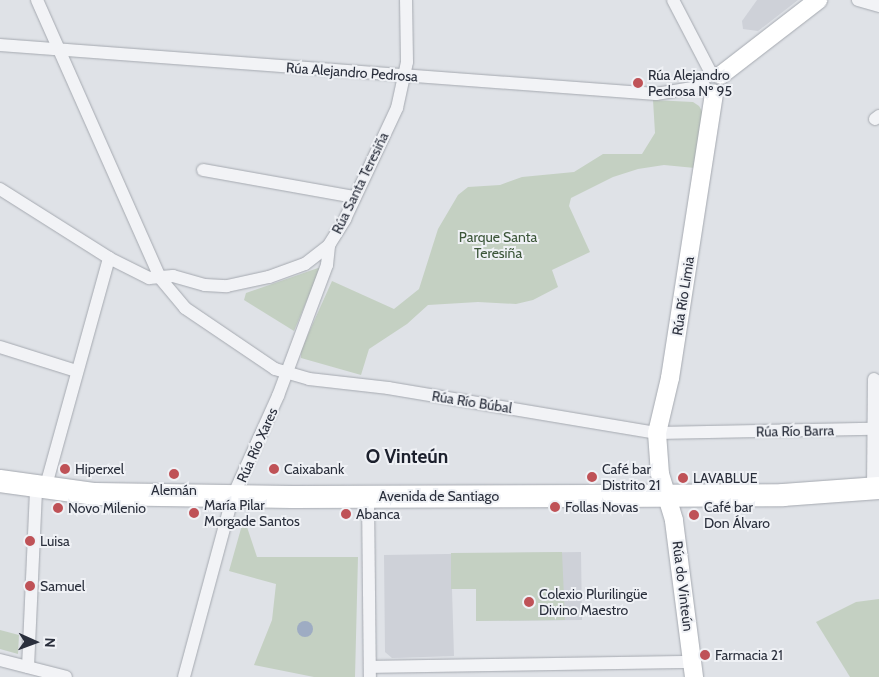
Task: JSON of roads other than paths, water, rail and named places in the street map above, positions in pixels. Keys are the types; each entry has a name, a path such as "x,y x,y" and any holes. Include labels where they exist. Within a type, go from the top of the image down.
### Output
{"highway":[{"name":"Avenida de Santiago","path":"0,482 40,489 95,494 234,496 783,495 876,488"}],"street":[{"path":"37,0 140,239 160,278 189,311 286,375"},
{"name":"Rúa Santa Teresiña","path":"174,276 205,285 226,286 269,277 305,264 329,245 355,196 397,108 405,76 406,0"},
{"path":"673,0 723,82 709,90"},
{"path":"717,75 818,0"},
{"path":"858,0 879,6"},
{"name":"Rúa Alejandro Pedrosa","path":"0,45 656,94 709,90"},
{"name":"Rúa Río Limia","path":"667,496 660,474 657,433 670,378 709,90"},
{"path":"203,170 355,196"},
{"path":"0,189 108,258 149,278 174,276"},
{"path":"140,239 174,276"},
{"name":"Rúa Río Xares","path":"184,677 234,496 286,375 326,265 329,245"},
{"path":"28,667 40,489 108,258"},
{"path":"0,347 76,370"},
{"name":"Rúa Río Búbal","path":"286,375 657,433"},
{"path":"874,379 873,429 876,488"},
{"name":"Rúa Río Barra","path":"657,433 873,429"},
{"path":"368,496 370,672 693,670"},
{"name":"Rúa do Vinteún","path":"667,496 673,514 693,670"},
{"path":"0,660 66,677"}],"water":[{"path":"305,621 313,629 305,637 297,629"}],"place":[{"name":"Rúa Alejandro Pedrosa Nº 95","path":"638,83"},
{"name":"Hiperxel","path":"65,469"},
{"name":"Caixabank","path":"274,469"},
{"name":"Alemán","path":"174,474"},
{"name":"Café bar Distrito 21","path":"592,477"},
{"name":"LAVABLUE","path":"683,478"},
{"name":"Follas Novas","path":"555,507"},
{"name":"Novo Milenio","path":"58,508"},
{"name":"María Pilar Morgade Santos","path":"194,513"},
{"name":"Abanca","path":"346,514"},
{"name":"Café bar Don Álvaro","path":"694,515"},
{"name":"Luisa","path":"30,541"},
{"name":"Samuel","path":"30,586"},
{"name":"Colexio Plurilingüe Divino Maestro","path":"529,602"},
{"name":"Farmacia 21","path":"705,655"}],"district":[{"name":"O Vinteún","path":"407,457"}],"park label":[{"name":"Parque Santa Teresiña","path":"498,246"}]}
